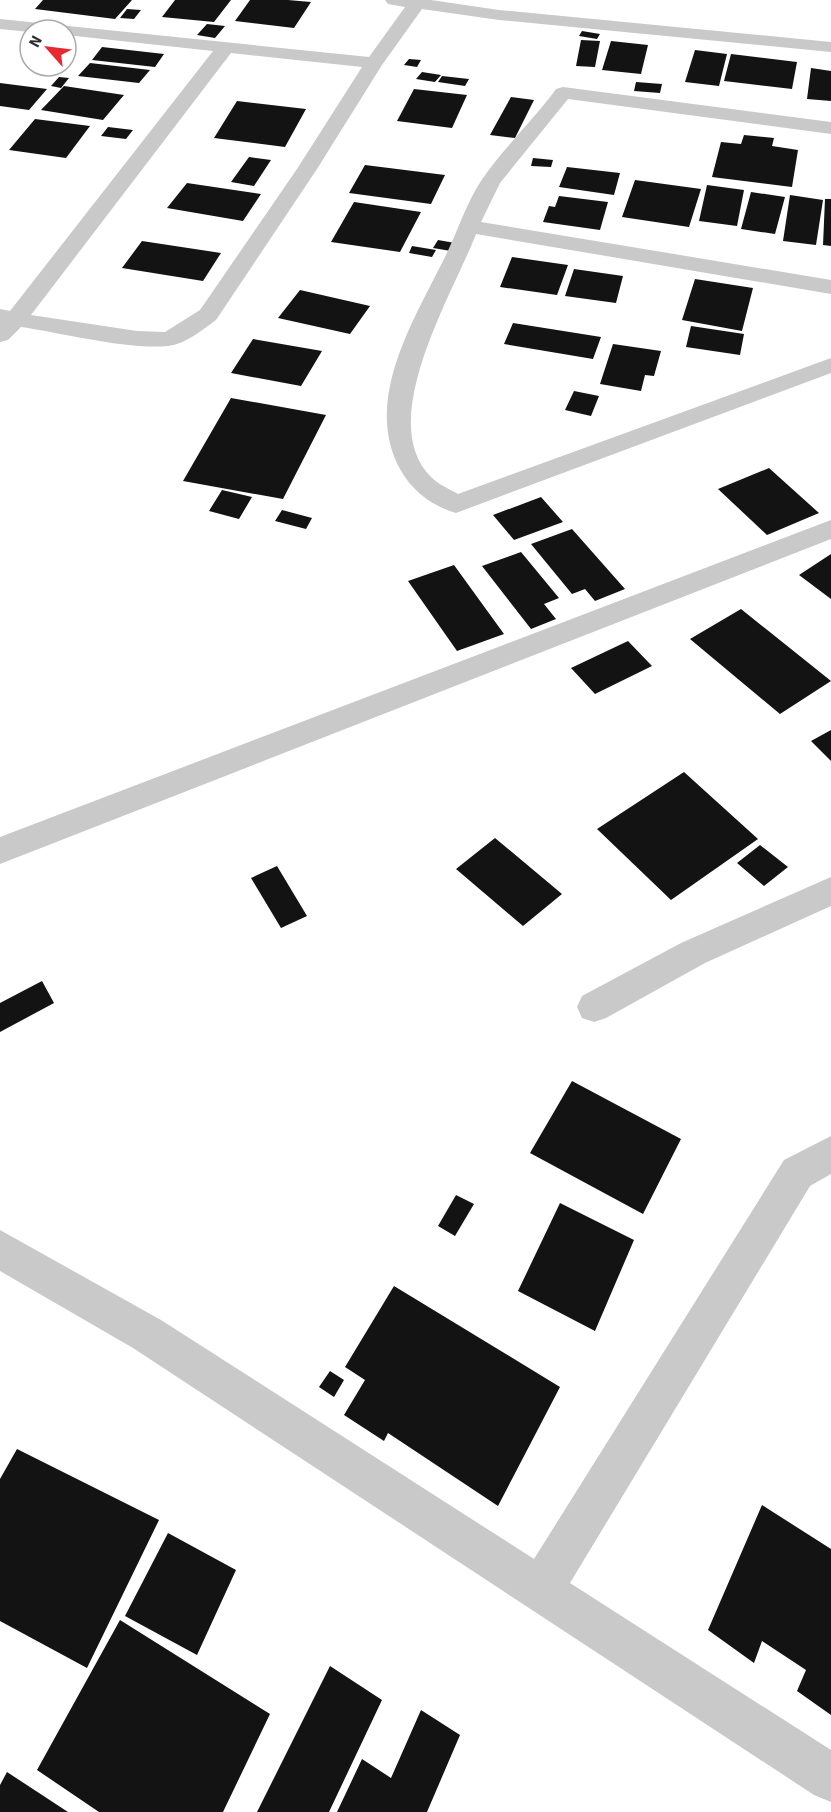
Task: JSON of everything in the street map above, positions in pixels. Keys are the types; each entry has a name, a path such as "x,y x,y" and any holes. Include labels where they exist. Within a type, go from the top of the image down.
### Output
{"street":[{"path":"8,317 137,338 168,339 208,315 307,169 374,63 411,14 408,1 499,15 831,47"},
{"path":"0,24 18,26"},
{"path":"78,31 374,63"},
{"path":"0,335 8,317 227,46"},
{"path":"831,128 563,93 550,113 525,137 481,196 470,227 410,356 400,419 400,442 419,480 456,504 831,365"},
{"path":"470,227 831,287"},
{"path":"0,850 831,529"},
{"path":"594,1007 693,953 831,891"},
{"path":"540,1591 797,1173 831,1154"},
{"path":"0,1249 147,1334 831,1778"}],"building":[{"path":"43,0 132,0 115,19 35,9"},
{"path":"175,0 231,0 214,22 162,17"},
{"path":"250,0 311,2 294,28 235,21"},
{"path":"127,9 141,10 134,19 120,18"},
{"path":"207,24 225,26 215,38 197,35"},
{"path":"582,31 600,34 597,39 579,36"},
{"path":"581,40 600,41 595,67 576,66"},
{"path":"611,41 648,45 641,74 602,70"},
{"path":"102,47 164,54 155,67 92,60"},
{"path":"695,50 727,54 719,86 685,82"},
{"path":"731,54 797,62 792,89 724,81"},
{"path":"409,59 421,60 417,67 404,65"},
{"path":"90,63 150,70 139,83 78,76"},
{"path":"811,68 831,71 831,101 807,99"},
{"path":"422,72 441,75 435,82 416,79"},
{"path":"442,76 469,79 465,86 438,82"},
{"path":"58,78 69,78 61,88 51,86"},
{"path":"636,82 662,84 660,93 634,91"},
{"path":"0,83 47,89 29,110 0,106"},
{"path":"64,86 124,95 103,120 41,110"},
{"path":"414,89 467,95 452,128 397,121"},
{"path":"511,97 534,100 515,138 490,135"},
{"path":"237,101 306,109 285,147 214,138"},
{"path":"35,119 90,126 66,158 9,150"},
{"path":"108,127 133,130 126,139 101,136"},
{"path":"744,135 774,138 772,146 798,150 792,187 712,177 721,142 741,144"},
{"path":"249,157 271,160 254,186 231,182"},
{"path":"533,158 553,160 551,167 531,166"},
{"path":"365,165 445,175 431,204 349,193"},
{"path":"567,167 620,173 614,195 559,187"},
{"path":"635,180 701,189 689,227 622,217"},
{"path":"187,183 261,194 243,221 167,208"},
{"path":"707,185 744,190 737,226 699,221"},
{"path":"751,192 785,197 775,234 741,229"},
{"path":"790,195 823,200 816,245 783,241"},
{"path":"559,196 608,202 600,230 543,222 549,206 555,207"},
{"path":"825,199 831,199 831,246 823,245"},
{"path":"354,202 421,212 400,252 331,242"},
{"path":"438,240 455,243 451,251 433,248"},
{"path":"142,241 221,253 203,281 122,268"},
{"path":"412,246 436,250 432,257 409,253"},
{"path":"512,257 568,265 557,295 500,287"},
{"path":"574,269 623,276 616,303 565,296"},
{"path":"695,279 753,288 742,331 682,320"},
{"path":"300,290 370,306 350,334 278,318"},
{"path":"513,323 601,337 593,359 504,344"},
{"path":"691,326 744,334 740,355 686,347"},
{"path":"253,339 322,351 301,386 231,373"},
{"path":"613,344 661,351 654,376 645,375 641,391 600,384"},
{"path":"574,391 599,396 591,416 565,410"},
{"path":"231,398 326,415 283,499 183,481"},
{"path":"769,468 819,513 767,535 718,489"},
{"path":"222,490 252,497 239,519 209,511"},
{"path":"541,497 563,522 514,540 493,515"},
{"path":"282,510 312,518 306,529 275,521"},
{"path":"572,529 625,589 595,601 585,589 572,594 531,544"},
{"path":"521,552 559,598 544,604 556,619 531,629 482,566"},
{"path":"831,554 831,599 799,575"},
{"path":"454,565 504,634 457,651 408,581"},
{"path":"741,609 831,681 780,714 690,639"},
{"path":"628,641 652,666 595,694 571,668"},
{"path":"831,730 831,761 811,741"},
{"path":"684,772 758,839 671,900 597,829"},
{"path":"495,838 562,894 523,926 456,869"},
{"path":"760,845 788,867 764,886 737,863"},
{"path":"277,866 307,916 281,928 251,878"},
{"path":"42,981 54,1003 0,1032 0,1003"},
{"path":"572,1081 681,1139 643,1214 530,1153"},
{"path":"456,1195 474,1204 455,1236 438,1226"},
{"path":"560,1203 634,1240 595,1331 518,1291"},
{"path":"394,1286 560,1387 498,1506 388,1433 384,1441 344,1415 365,1380 345,1367"},
{"path":"330,1371 344,1380 334,1397 319,1387"},
{"path":"17,1449 159,1520 87,1668 0,1621 0,1479"},
{"path":"762,1505 831,1549 831,1715 797,1691 806,1670 762,1641 754,1663 708,1630"},
{"path":"168,1533 236,1570 197,1655 125,1616"},
{"path":"120,1620 270,1714 223,1812 99,1812 37,1770"},
{"path":"330,1666 382,1700 329,1812 257,1812"},
{"path":"421,1710 460,1735 427,1812 337,1812 362,1759 391,1778"},
{"path":"7,1772 68,1812 0,1812 0,1785"}]}
